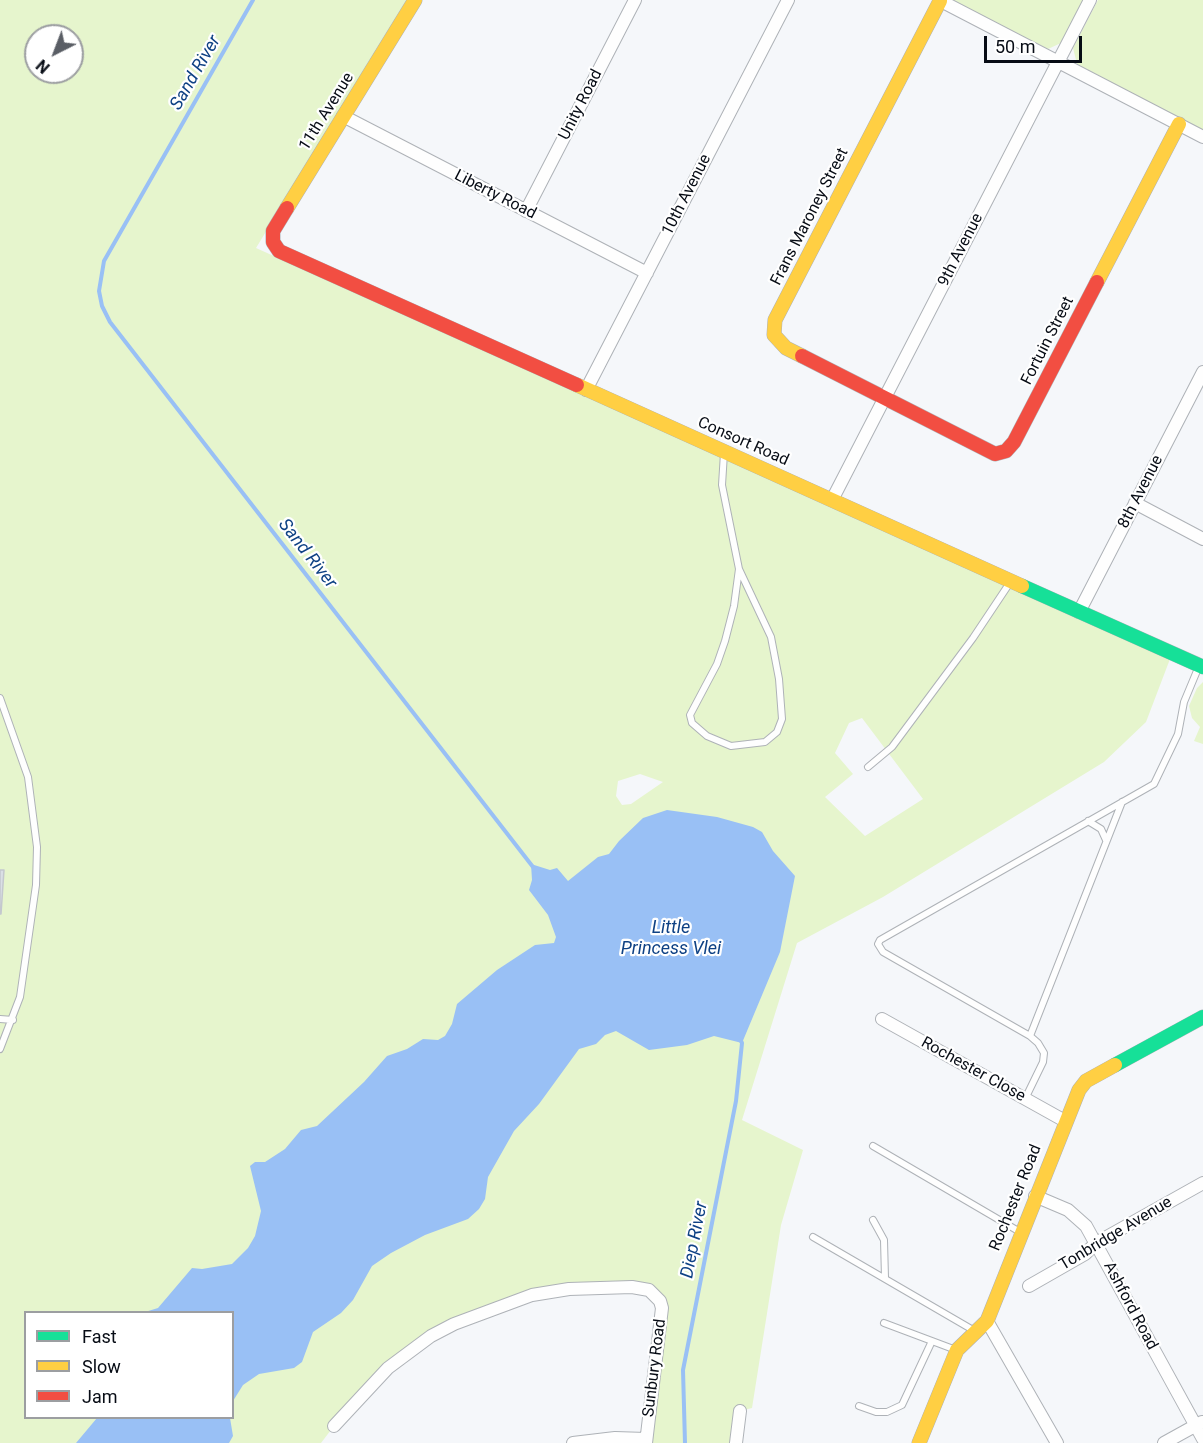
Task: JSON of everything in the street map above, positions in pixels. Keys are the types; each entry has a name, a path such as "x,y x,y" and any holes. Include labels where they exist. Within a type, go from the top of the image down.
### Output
{"street":[{"name":"11th Avenue","path":"273,242 273,231 415,0"},
{"name":"Unity Road","path":"526,211 635,0"},
{"name":"10th Avenue","path":"586,390 788,0"},
{"name":"Frans Maroney Street","path":"884,398 780,345 774,335 773,325 940,0 1059,62"},
{"name":"9th Avenue","path":"832,500 1090,0"},
{"path":"1059,62 1203,137"},
{"name":"Liberty Road","path":"343,116 647,273"},
{"name":"Fortuin Street","path":"884,398 987,452 999,454 1010,448 1179,124"},
{"name":"Consort Road","path":"273,242 283,253 1201,667"},
{"name":"8th Avenue","path":"1079,612 1203,372"},
{"path":"1135,503 1203,539"},
{"name":"Rochester Road","path":"919,1443 957,1350 987,1321 1020,1232 1075,1097 1086,1081 1203,1017"},
{"name":"Rochester Close","path":"882,1019 1065,1121"},
{"name":"Tonbridge Avenue","path":"1029,1286 1085,1254 1096,1243 1203,1183"},
{"name":"Ashford Road","path":"1035,1196 1075,1215 1086,1226 1199,1423 1203,1439"},
{"name":"Sunbury Road","path":"334,1426 374,1381 407,1353 431,1336 478,1313 532,1295 568,1289 632,1287 649,1290 656,1295 662,1308 646,1441"},
{"path":"987,1321 1057,1443"},
{"path":"736,1443 740,1411"},
{"path":"1164,1443 1199,1423"},
{"path":"573,1443 615,1438 646,1441"}],"lane":[{"path":"724,452 722,484 739,569 771,637 780,679 782,719 777,732 765,742 731,746 707,736 692,723 690,715 717,664 725,641 734,606 739,569"},
{"path":"868,767 892,747 966,647 1011,581"},
{"path":"1025,1100 1043,1062 1044,1053 1030,1035 883,952 878,944 880,940 1155,784 1178,734 1184,702 1201,667"},
{"path":"0,698 28,777 37,847 36,885 20,997 0,1049"},
{"path":"1030,1035 1122,801"},
{"path":"1088,821 1101,829 1106,841"},
{"path":"0,1019 13,1020"},
{"path":"873,1146 1020,1232"},
{"path":"873,1220 885,1240 885,1278"},
{"path":"813,1237 976,1332"},
{"path":"884,1323 957,1350"},
{"path":"859,1406 876,1412 887,1412 902,1405 932,1341"}],"green space":[{"path":"0,0 407,0 256,248 1170,659 1146,722 1104,762 883,897 797,943 742,1120 803,1150 781,1225 752,1408 740,1411 736,1443 652,1443 660,1376 662,1308 649,1290 569,1289 431,1336 334,1426 321,1443 0,1443","holes":["862,718 923,799 865,836 825,797 853,774 835,753 849,723","640,774 663,782 631,804 622,805 616,796 618,781"]},
{"path":"951,0 1084,0 1061,43 1048,49"},
{"path":"1098,0 1203,0 1203,131 1077,64 1073,48"},
{"path":"1203,682 1203,744 1194,741 1200,727 1192,718 1189,706 1197,688"}],"water":[{"name":"Little Princess Vlei","path":"667,810 717,817 753,827 762,832 773,851 795,876 780,952 742,1043 714,1036 687,1045 649,1050 616,1031 605,1035 596,1044 579,1049 539,1104 514,1131 488,1177 485,1199 479,1209 468,1219 425,1235 372,1266 353,1300 341,1313 313,1332 302,1362 294,1368 259,1374 243,1385 234,1399 234,1311 148,1311 158,1308 192,1268 202,1269 232,1264 248,1248 255,1236 261,1211 250,1166 255,1162 265,1162 285,1149 301,1130 317,1126 364,1082 387,1056 407,1049 423,1039 438,1040 445,1036 452,1024 457,1004 497,970 535,945 554,943 556,937 548,915 529,890 532,880 531,864 550,870 557,868 568,881 598,857 609,854 643,818"},
{"path":"96,1419 230,1419 233,1436 229,1443 76,1443"}],"building":[{"path":"0,870 4,870 1,914 0,914"}],"waterway":[{"name":"Sand River","path":"253,0 104,261 99,291 102,306 110,322 533,867"},
{"name":"Diep River","path":"685,1443 683,1370 736,1101 742,1043 740,1039"}],"traffic: fast":[{"path":"1022,586 1203,667"},
{"path":"1115,1065 1203,1017"}],"traffic: slow":[{"path":"287,208 415,0"},
{"path":"802,356 786,348 774,335 775,320 940,1"},
{"path":"1097,282 1179,124"},
{"path":"577,385 1022,586"},
{"path":"919,1443 957,1350 987,1321 1079,1090 1086,1081 1115,1065"}],"traffic: jam":[{"path":"287,208 273,231 273,242 279,251 577,385"},
{"path":"802,356 995,454 1006,451 1014,442 1097,282"}]}
